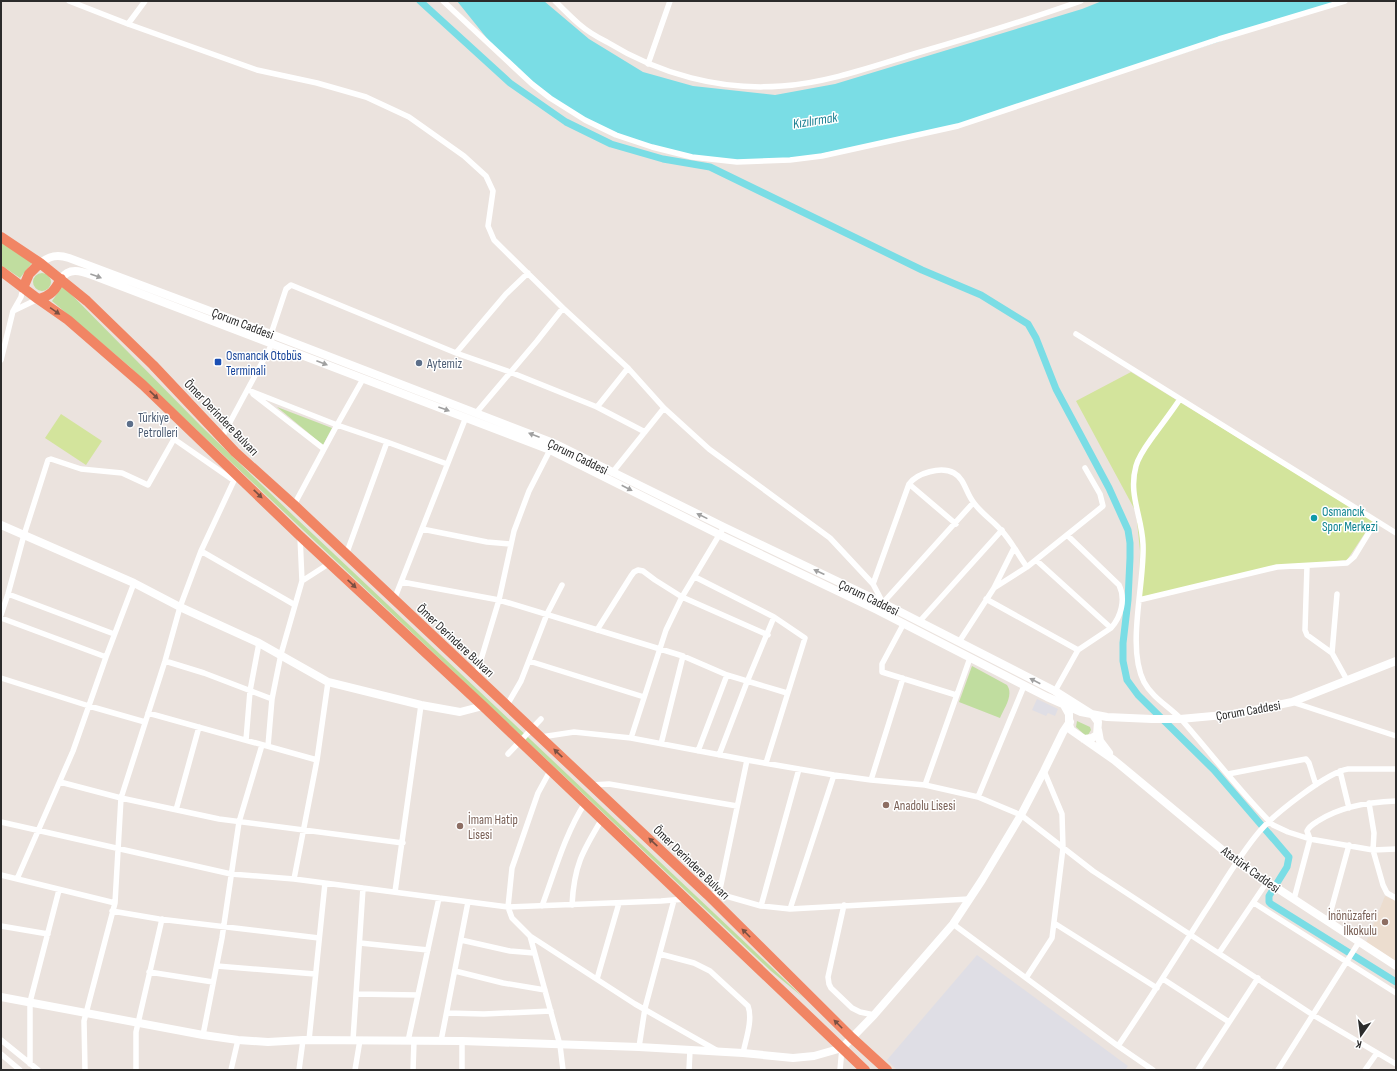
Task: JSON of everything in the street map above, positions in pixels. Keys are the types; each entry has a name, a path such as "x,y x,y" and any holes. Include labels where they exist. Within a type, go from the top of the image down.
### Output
{"highway":[{"name":"Ömer Derindere Bulvarı","path":"1,237 40,263 87,301 128,340 235,452 294,505 708,895 852,1038 887,1070"},
{"path":"23,288 29,274 40,263"},
{"path":"1,271 68,320 98,344 144,385 235,477 330,563 483,706 865,1070"},
{"path":"38,299 46,297 53,292 61,279"}],"main road":[{"name":"Çorum Caddesi","path":"40,263 52,256 64,256 476,412 556,444 722,531"},
{"name":"Çorum Caddesi","path":"61,279 65,273 71,271 88,273 550,450 880,606 919,622 1055,691 1093,715"},
{"path":"1,526 134,583 180,607 281,654 328,682 421,705 460,712 483,706"},
{"name":"Çorum Caddesi","path":"880,606 904,623 1024,686 1081,712 1107,717 1180,719 1235,714 1256,710 1292,702 1396,661"},
{"path":"1064,705 1070,714 1068,728"},
{"path":"1,997 138,1022 203,1036 238,1040 268,1042 306,1040 462,1041 639,1047 718,1051 801,1058 814,1056 842,1048 874,1015 953,924 1020,815 1068,728 1076,715 1081,712"},
{"path":"1093,715 1096,719 1101,742 1114,760"},
{"path":"1084,739 1094,737 1097,734 1101,720 1107,717"},
{"path":"1068,728 1114,760"},
{"name":"Atatürk Caddesi","path":"1114,760 1237,862 1396,966"}],"street":[{"path":"69,1 128,24 257,70 317,83 366,97 409,118 464,156 486,176 493,191 488,226 494,240 563,308 628,368 664,408 709,450 830,538 873,584 880,606 956,524 973,503"},
{"path":"128,24 145,1"},
{"path":"443,1 532,84 550,98 585,120 616,134 652,147 692,157 737,162 790,160 822,156 958,126 1219,39 1345,1"},
{"path":"555,1 579,24 618,49 648,64 697,79 743,86 783,86 806,83 881,64 990,31 1081,1"},
{"path":"648,64 670,1"},
{"path":"456,354 506,294 528,273"},
{"path":"222,437 272,344 271,334 286,289 291,285 456,354 510,372 597,407 644,432"},
{"path":"1,360 12,313 21,297 23,288"},
{"path":"13,311 38,299"},
{"path":"476,412 537,341 563,308"},
{"path":"1076,334 1396,534"},
{"path":"597,407 628,368"},
{"path":"294,505 363,379"},
{"path":"248,390 337,425 447,464"},
{"path":"248,390 324,449"},
{"path":"1180,398 1141,454 1134,473 1133,493 1142,530 1143,544 1137,652 1141,676 1150,691 1180,719 1273,825 1310,839 1373,850 1396,849"},
{"path":"612,473 664,408"},
{"path":"394,600 466,417"},
{"path":"85,1070 84,1020 115,903 121,798 165,661 180,607 201,551 235,477 174,439 148,485 122,473 81,469 50,459 48,460 24,535 1,617 106,657"},
{"path":"346,555 387,442"},
{"path":"476,676 499,600 514,531 529,491 550,450"},
{"path":"994,588 1027,567 1103,506 1100,494 1085,468"},
{"path":"873,584 910,484 913,479 928,472 948,470 955,474 960,479 973,503 1002,530 1027,567"},
{"path":"910,484 956,524"},
{"path":"1139,600 1277,567 1344,563 1351,561 1376,521"},
{"path":"422,529 487,542 511,544"},
{"path":"919,622 1002,530"},
{"path":"631,738 666,630 682,597 722,531"},
{"path":"1055,691 1078,650 1111,628 1119,616 1122,600 1121,589 1116,582 1066,535"},
{"path":"203,1036 224,926 239,822 265,746 272,698 281,654 302,581 300,536"},
{"path":"959,642 994,588 1014,548"},
{"path":"201,551 295,605"},
{"path":"1036,560 1111,628"},
{"path":"302,581 330,563"},
{"path":"1307,566 1306,635 1332,652 1347,680"},
{"path":"597,630 631,576 638,570 643,571 682,597 768,635"},
{"path":"695,577 774,617 805,638 766,764"},
{"path":"402,582 499,600 548,614 683,656 727,676 788,693"},
{"path":"18,879 73,751 114,634 134,583"},
{"path":"507,705 520,681 548,614 562,585"},
{"path":"8,594 114,634"},
{"path":"1332,652 1337,594"},
{"path":"986,599 1078,650"},
{"path":"719,755 774,617"},
{"path":"904,623 881,668 882,671 956,695"},
{"path":"246,740 250,691 259,643"},
{"path":"661,744 683,656"},
{"path":"925,785 970,658"},
{"path":"165,661 204,673 272,698"},
{"path":"529,661 644,697"},
{"path":"698,751 727,676"},
{"path":"1,678 145,722"},
{"path":"871,780 904,678"},
{"path":"294,879 317,760 328,682"},
{"path":"978,797 1024,686"},
{"path":"1292,702 1396,736"},
{"path":"395,892 421,705"},
{"path":"148,713 317,760"},
{"path":"508,754 540,719"},
{"path":"176,810 199,727"},
{"path":"541,737 574,732 631,738 766,764 871,780 925,785 978,797 1020,815 1093,871 1313,1015 1396,1064"},
{"path":"1228,774 1306,759 1309,763 1316,785"},
{"path":"719,894 747,760"},
{"path":"761,906 799,769"},
{"path":"1118,1046 1163,979 1237,862 1269,821 1316,785 1340,771 1348,769 1396,769"},
{"path":"550,771 538,794 512,868 508,907 512,918 530,936 597,980 635,1004 645,1008 718,1051"},
{"path":"1026,978 1052,938 1063,848 1062,814 1044,771"},
{"path":"1340,771 1349,808"},
{"path":"790,909 834,775"},
{"path":"60,782 121,798 239,822 403,843"},
{"path":"591,785 609,784 737,806"},
{"path":"1294,900 1310,839 1307,831 1310,826 1327,815 1349,808 1369,803 1396,801"},
{"path":"542,906 569,833 576,817 585,803"},
{"path":"1369,803 1374,834 1373,850 1384,888 1387,893 1396,898"},
{"path":"572,905 574,882 579,862 586,846 602,819"},
{"path":"1,822 231,874 294,879 508,907 686,899"},
{"path":"1328,921 1349,845"},
{"path":"1,875 115,903"},
{"path":"1219,953 1267,882"},
{"path":"299,1070 306,1040 325,883"},
{"path":"355,1070 357,1040 356,994 363,888"},
{"path":"30,1064 30,1002 60,890"},
{"path":"708,895 719,894 761,906 790,909 969,899"},
{"path":"413,1070 411,1041 418,995 439,898"},
{"path":"639,1047 645,1008 674,900"},
{"path":"441,1041 468,902"},
{"path":"597,980 619,903"},
{"path":"1254,903 1396,993"},
{"path":"844,906 828,977 829,984 852,1008 874,1015"},
{"path":"112,911 162,919 319,938"},
{"path":"136,1070 136,1032 162,919"},
{"path":"1054,923 1157,988"},
{"path":"953,924 1118,1046 1153,1070"},
{"path":"1,926 48,934"},
{"path":"530,936 560,1045 563,1070"},
{"path":"461,940 510,950 534,953"},
{"path":"1278,1070 1359,942"},
{"path":"360,943 428,950"},
{"path":"660,954 694,963 710,971 748,1006 750,1018 743,1053"},
{"path":"216,966 315,974"},
{"path":"455,971 503,983 545,990"},
{"path":"149,972 213,982"},
{"path":"1198,1070 1258,978"},
{"path":"1163,979 1229,1022"},
{"path":"356,994 418,995"},
{"path":"447,1013 484,1014 551,1011"},
{"path":"1,1040 38,1070"},
{"path":"231,1070 238,1040"},
{"path":"462,1041 462,1070"},
{"path":"840,1070 842,1048"},
{"path":"689,1070 690,1050"},
{"path":"1366,1070 1377,1052"},
{"path":"1,1054 20,1070"}],"shaded area":[{"path":"1037,699 1058,709 1055,716 1048,713 1046,716 1032,710"},
{"name":"İnönüzaferi İlkokulu","path":"1385,896 1396,901 1396,962 1366,943"},
{"path":"977,955 1128,1066 1125,1070 897,1070 887,1060"}],"green space":[{"path":"1,242 32,263 20,278 1,265"},
{"path":"38,273 46,273 51,278 49,289 46,291 38,291 33,286 33,278"},
{"path":"63,286 201,426 296,518 804,998 771,971 130,367 52,301"},
{"path":"1131,372 1373,521 1347,560 1277,567 1139,600 1140,551 1136,512 1076,401"},
{"path":"277,407 332,428 323,445"},
{"path":"61,414 102,441 86,465 45,438"},
{"path":"972,666 1007,685 1009,689 1009,697 1000,718 959,702"},
{"path":"1077,721 1090,727 1091,730 1088,735 1085,735 1076,727"}],"water":[{"name":"Kızılırmak","path":"457,1 544,1 589,39 643,72 693,86 775,95 835,84 1082,9 1102,1 1345,1 958,126 790,160 713,160 632,140 569,111 502,57"}],"waterway":[{"path":"420,1 510,83 566,122 611,144 663,159 710,167 922,270 981,295 1028,324 1036,338 1056,389 1109,488 1128,530 1130,558 1128,600 1123,643 1123,661 1127,680 1138,695 1214,770 1289,857 1287,867 1269,896 1269,902 1396,982"}],"place":[{"name":"Osmancık Otobüs Terminali","path":"218,362"},
{"name":"Aytemiz","path":"419,363"},
{"name":"Türkiye Petrolleri","path":"130,424"},
{"name":"Osmancık Spor Merkezi","path":"1314,518"},
{"name":"Anadolu Lisesi","path":"886,805"},
{"name":"İmam Hatip Lisesi","path":"460,826"},
{"name":"İnönüzaferi İlkokulu","path":"1385,922"}]}
